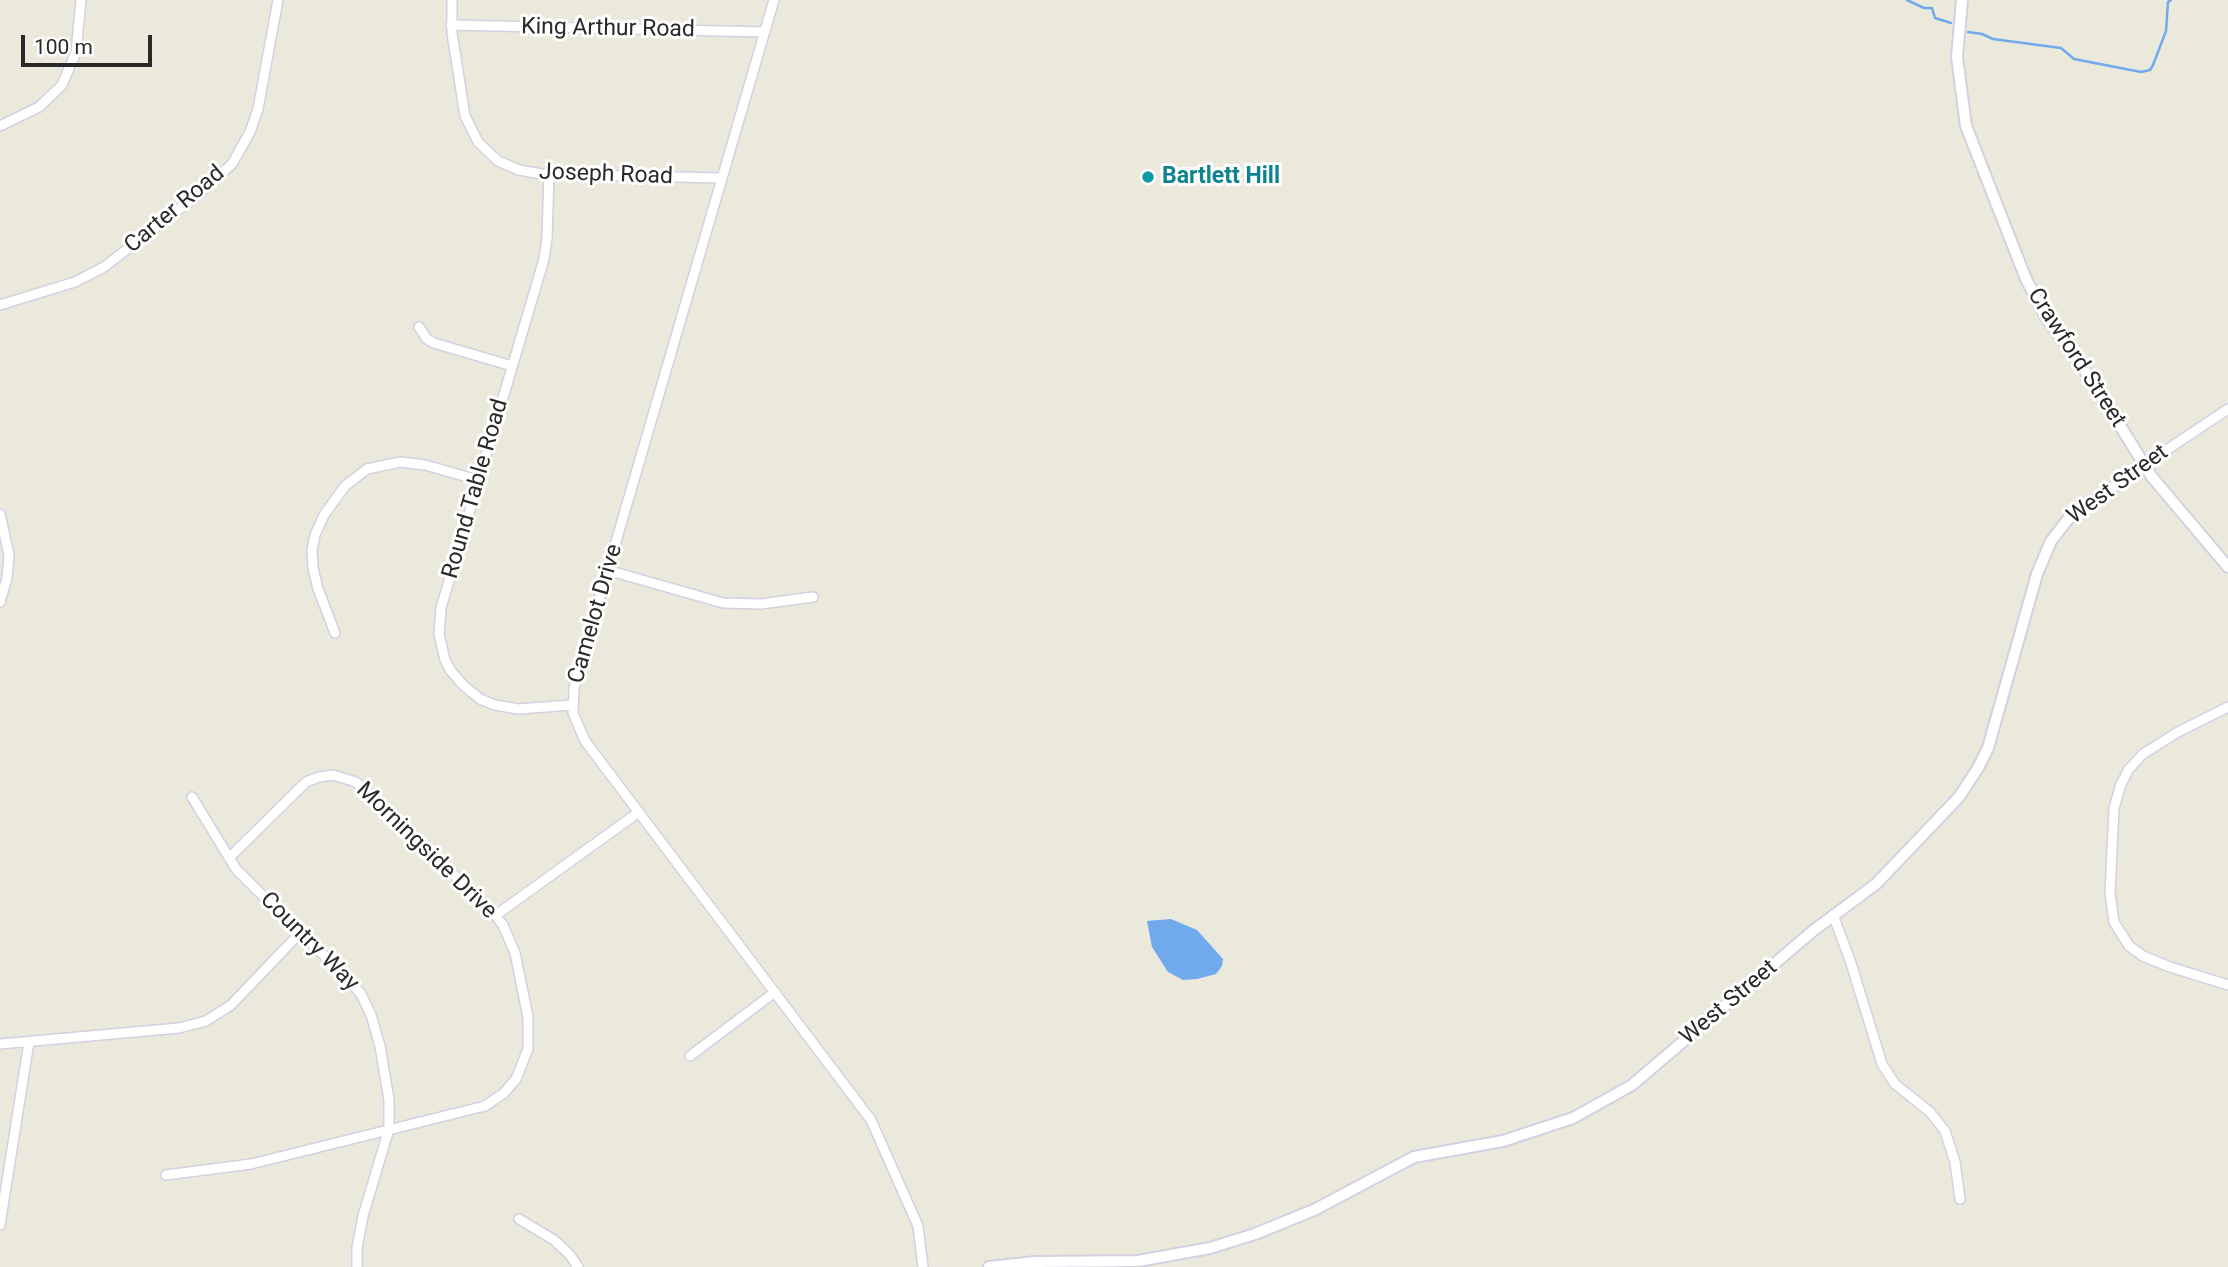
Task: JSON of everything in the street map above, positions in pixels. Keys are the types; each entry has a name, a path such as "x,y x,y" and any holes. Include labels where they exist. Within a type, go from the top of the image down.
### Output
{"street":[{"path":"0,126 38,107 62,85 76,52 81,0"},
{"name":"Carter Road","path":"0,305 75,282 104,268 199,194 232,164 250,132 258,109 278,0"},
{"name":"Joseph Road","path":"452,0 451,25 467,123 487,152 505,165 549,174 722,178"},
{"name":"Camelot Drive","path":"774,0 607,570 578,672 572,705 575,720 585,741 871,1120 918,1226 923,1267"},
{"name":"Crawford Street","path":"1962,0 1957,57 1969,140 2035,298 2144,465 2170,500 2228,567"},
{"name":"King Arthur Road","path":"451,25 765,32"},
{"name":"Round Table Road","path":"549,174 546,249 441,608 439,634 445,660 463,685 480,698 492,704 518,709 572,705"},
{"path":"419,327 427,339 434,343 512,366"},
{"name":"West Street","path":"989,1267 1035,1262 1138,1261 1210,1248 1255,1234 1314,1210 1414,1157 1503,1141 1573,1118 1643,1077 1833,915 1876,884 1944,815 1966,788 1988,748 2040,566 2051,541 2069,518 2228,409"},
{"path":"335,633 318,589 311,558 313,542 324,515 345,486 367,470 400,462 422,464 478,480"},
{"path":"0,514 9,555 7,578 0,602"},
{"path":"607,570 723,603 761,604 813,597"},
{"path":"2228,707 2178,732 2143,754 2129,769 2120,784 2114,808 2110,893 2114,922 2129,946 2143,956 2170,967 2228,985"},
{"name":"Morningside Drive","path":"166,1175 251,1164 485,1106 505,1092 520,1072 528,1049 528,1017 514,953 503,925 496,915 364,788 343,777 324,776 306,782 229,858"},
{"name":"Country Way","path":"192,797 245,879 346,976 366,1002 382,1058 389,1100 389,1129 363,1216 357,1248 357,1267"},
{"path":"496,915 639,812"},
{"path":"1833,915 1882,1064 1895,1084 1930,1112 1945,1131 1955,1162 1960,1199"},
{"path":"0,1044 179,1028 206,1021 231,1006 300,933"},
{"path":"690,1056 775,992"},
{"path":"0,1225 29,1042"},
{"path":"519,1219 554,1240 578,1267"}],"water":[{"path":"1171,919 1197,930 1223,959 1216,974 1183,980 1168,972 1152,947 1147,921"}],"waterway":[{"path":"1907,0 1924,8 1932,8 1935,18 1951,23"},
{"path":"1968,32 1993,39 2061,48 2074,59 2141,72 2150,70 2153,65 2166,31 2168,2 2171,0"}],"place":[{"name":"Bartlett Hill","path":"1148,177"}]}
